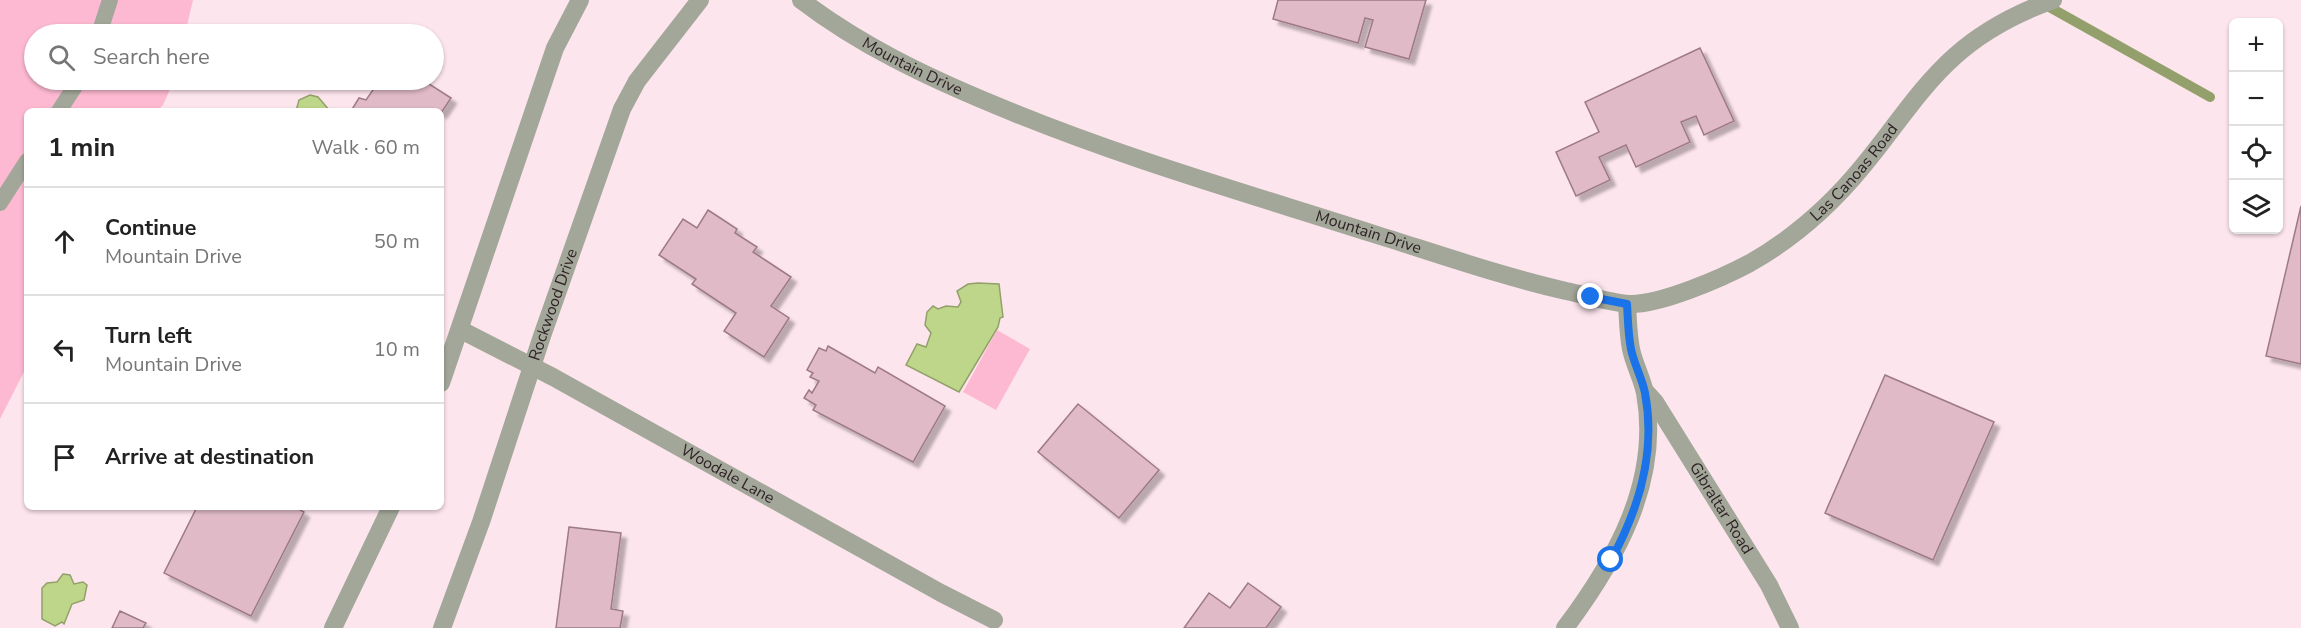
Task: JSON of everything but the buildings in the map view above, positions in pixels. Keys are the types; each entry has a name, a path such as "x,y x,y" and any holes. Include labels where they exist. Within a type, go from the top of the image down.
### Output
{"street":[{"path":"444,376 555,48 580,0"},
{"name":"Rockwood Drive","path":"442,628 517,420 532,366 622,109 637,81 687,8 700,0"},
{"name":"Mountain Drive","path":"801,0 858,39 920,72 1025,118 1127,157 1517,279 1627,304"},
{"name":"Las Canoas Road","path":"1627,304 1646,302 1696,287 1772,250 1825,208 1863,166 1924,87 1956,55 1991,28 2023,10 2053,0"},
{"path":"1565,628 1611,560 1632,518 1642,484 1648,446 1645,391 1631,349 1627,304"},
{"name":"Woodale Lane","path":"461,330 532,366 941,593 994,620"},
{"name":"Gibraltar Road","path":"1645,391 1655,402 1751,555 1780,603 1790,628"},
{"path":"333,628 390,510"}],"lane":[{"path":"102,24 110,0"},
{"path":"61,108 72,90"},
{"path":"0,203 24,166"}],"shaded area":[{"path":"0,0 193,0 187,24 24,24 24,90 170,90 160,108 24,108 24,372 0,419"},
{"path":"310,95 318,97 327,108 297,108 299,100"},
{"path":"968,284 999,284 1003,317 1000,318 998,327 959,392 906,365 917,344 926,347 931,333 925,325 927,312 933,306 938,309 946,306 958,307 961,302 957,291"},
{"path":"997,330 1030,349 996,410 963,392"},
{"path":"63,574 70,575 74,584 83,582 87,585 84,600 72,604 64,624 62,622 55,626 42,619 42,588 47,583 57,582"}],"waterway":[{"path":"2042,3 2210,97"}],"route":[{"path":"1591,297 1627,304 1631,349 1645,391 1648,424 1648,446 1642,484 1632,518 1611,560"}]}
